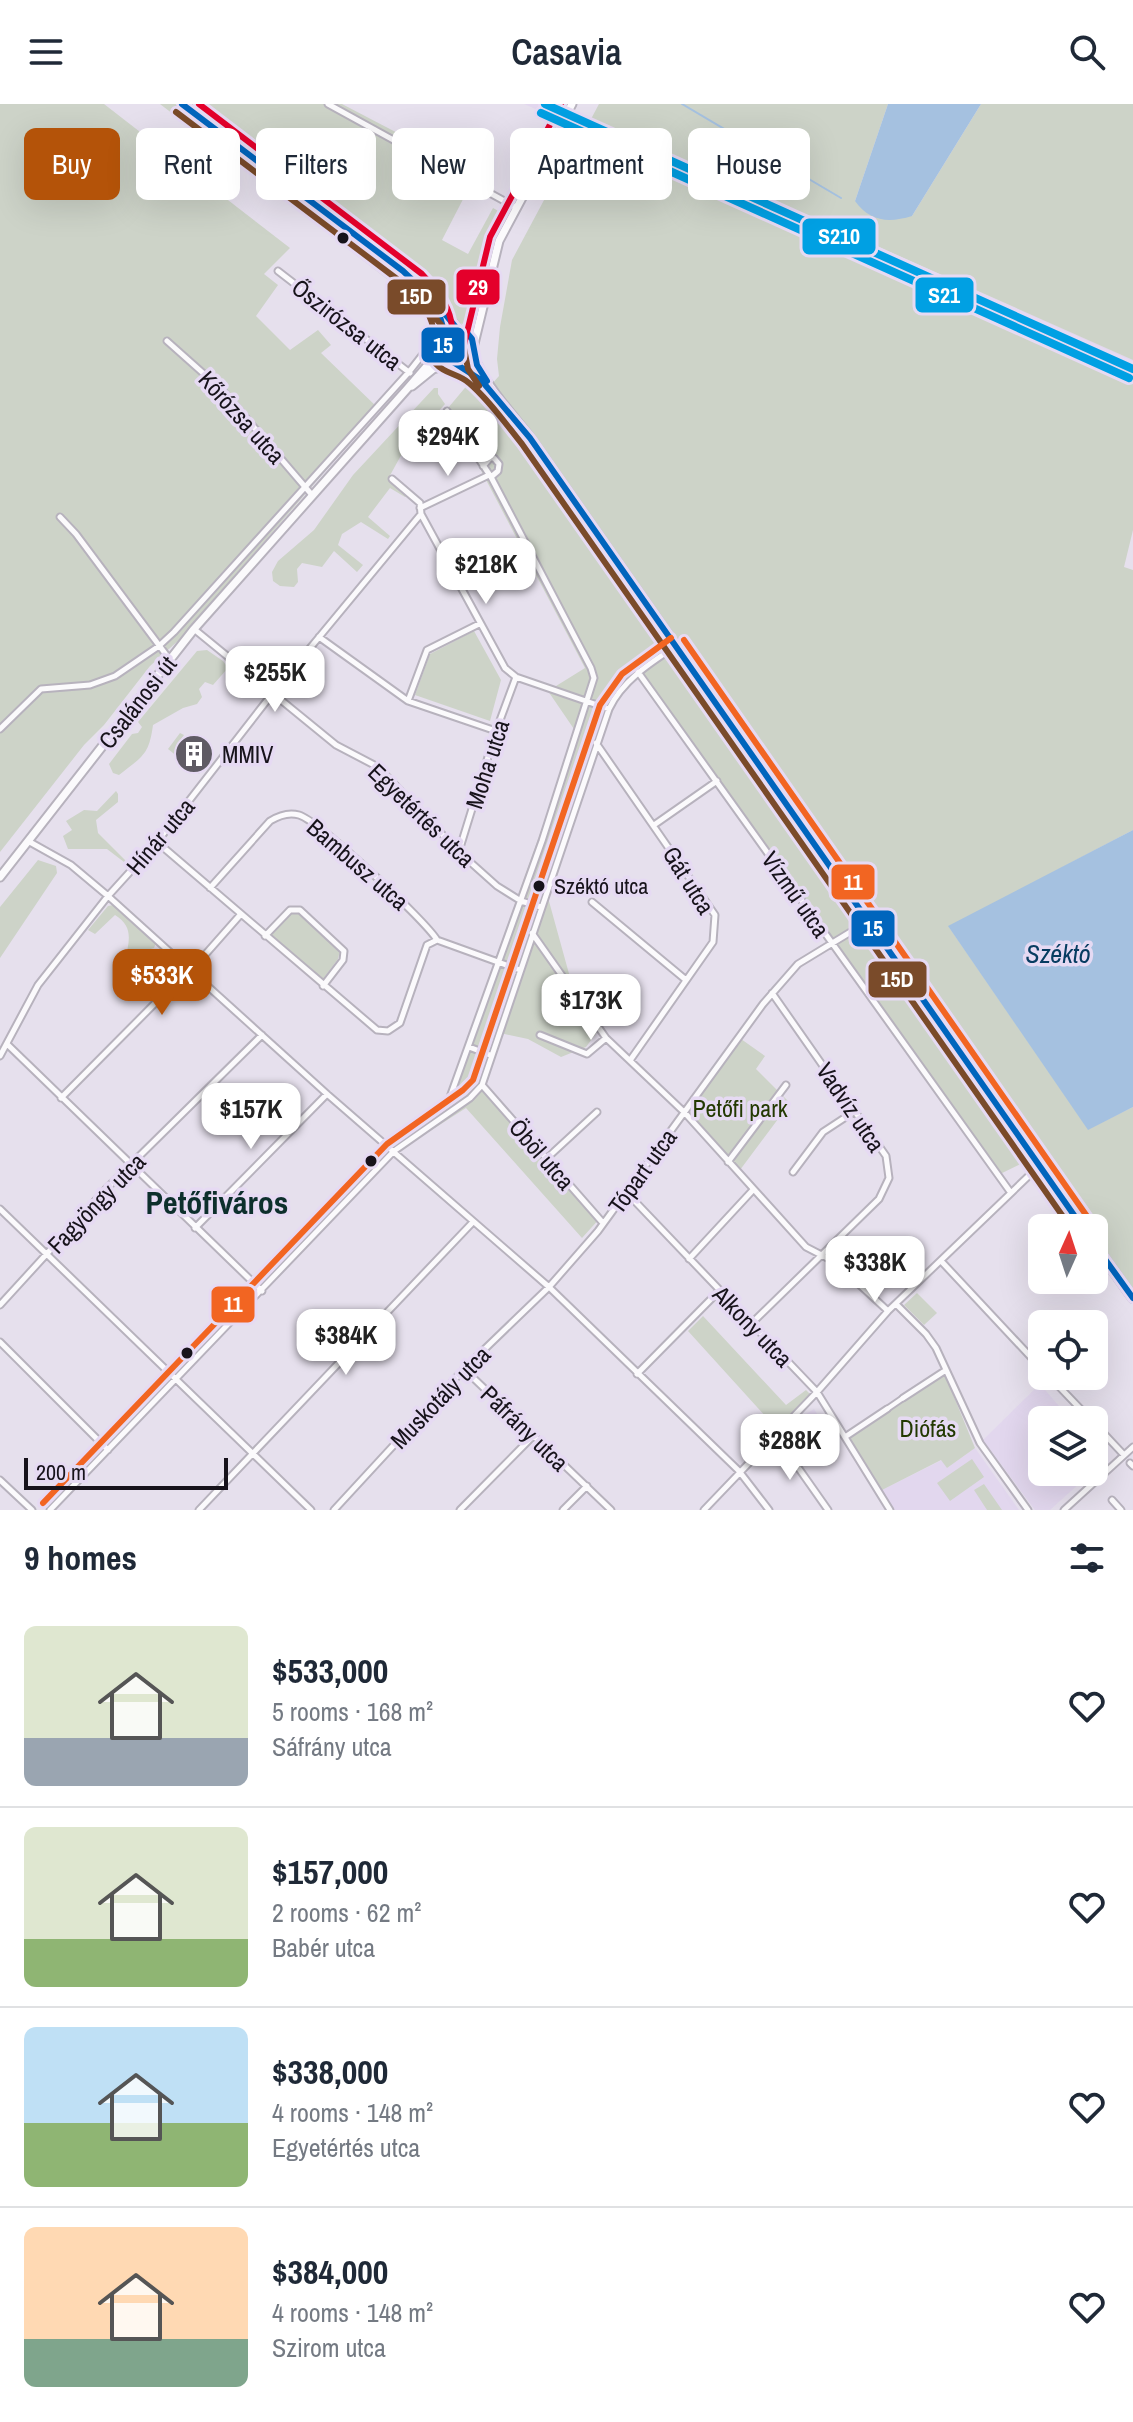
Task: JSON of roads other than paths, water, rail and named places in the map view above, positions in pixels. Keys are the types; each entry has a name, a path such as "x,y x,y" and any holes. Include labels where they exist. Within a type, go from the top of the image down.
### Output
{"main road":[{"path":"182,104 403,271 470,336 477,365 496,393"},
{"path":"428,296 439,315 439,340 443,356 496,393"},
{"path":"439,340 461,330"},
{"path":"456,363 468,360 474,350"},
{"name":"Vízmű utca","path":"496,393 1073,1214"},
{"path":"1108,1263 1133,1298"}],"street":[{"path":"328,104 517,208"},
{"path":"474,350 497,248 572,104"},
{"name":"Őszirózsa utca","path":"278,271 412,375"},
{"path":"461,330 483,314"},
{"name":"Csalánosi út","path":"407,389 412,375 433,359 439,340"},
{"name":"Kőrózsa utca","path":"167,341 222,390 313,496"},
{"name":"Csalánosi út","path":"0,877 194,629 407,389 433,369 456,363"},
{"path":"0,729 41,689 90,685 115,676 159,646 412,375"},
{"path":"447,411 490,476 591,668 593,683 521,901 450,1097"},
{"path":"421,511 490,476 498,471 499,464 490,458 483,466"},
{"path":"392,479 420,503 421,511 479,624 505,668 516,677 609,709"},
{"name":"Hínár utca","path":"0,1056 38,985 108,896 157,842 421,511"},
{"path":"60,517 170,660"},
{"path":"408,701 427,650 479,624"},
{"name":"Egyetértés utca","path":"194,629 336,745 378,767 459,852 497,886 521,901 541,907"},
{"path":"319,637 408,701 496,731"},
{"path":"50,1510 394,1151 470,1098 482,1085 609,709 618,693 638,672 676,646"},
{"name":"Vízmű utca","path":"638,672 1011,1193"},
{"name":"Moha utca","path":"459,852 516,677"},
{"name":"Gát utca","path":"596,743 715,915 713,942 631,1059"},
{"path":"654,825 717,781"},
{"name":"Bambusz utca","path":"210,888 270,821 283,815 300,815 315,824 399,899 430,928 437,940 520,970"},
{"path":"28,841 71,865 108,896 472,1223 549,1287 739,1471 769,1510"},
{"path":"157,842 372,1028 381,1032 392,1030 400,1023 427,945 437,940"},
{"path":"592,902 686,980"},
{"path":"265,936 290,910 300,910 344,951 343,960 323,986"},
{"path":"61,1098 196,965 241,914"},
{"name":"Tópart utca","path":"549,1287 627,1193 772,993 798,964 867,922"},
{"path":"532,933 606,1038 685,1113 752,1191 806,1247 835,1262 888,1311"},
{"name":"Vadvíz utca","path":"751,1324 879,1199 889,1178 886,1156 772,993"},
{"name":"Fagyöngy utca","path":"0,1305 106,1189 262,1035"},
{"path":"540,1035 587,1054 606,1038"},
{"path":"7,1044 262,1291"},
{"path":"469,1047 490,1055"},
{"name":"Öböl utca","path":"482,1085 603,1223"},
{"path":"728,1162 786,1085"},
{"path":"195,1228 327,1094"},
{"path":"772,1104 783,1112"},
{"path":"793,1172 823,1132 855,1111"},
{"path":"546,1159 597,1112"},
{"path":"704,1510 817,1392 888,1311 1039,1165"},
{"path":"689,1259 752,1191"},
{"name":"Alkony utca","path":"627,1193 718,1292 817,1392 890,1510"},
{"path":"0,1209 311,1510"},
{"path":"199,1510 472,1223"},
{"path":"942,1262 1028,1354"},
{"name":"Muskotály utca","path":"334,1510 464,1369 549,1287"},
{"path":"637,1374 718,1292"},
{"path":"896,1304 926,1334 980,1443 1028,1510"},
{"path":"0,1342 108,1450"},
{"name":"Páfrány utca","path":"464,1369 611,1510"},
{"path":"845,1437 946,1369"},
{"path":"1062,1390 1077,1406"},
{"path":"460,1510 534,1435"},
{"path":"776,1436 828,1510"},
{"path":"1108,1438 1124,1455"},
{"path":"1064,1510 1133,1447"},
{"path":"0,1480 32,1510"},
{"name":"Páfrány utca","path":"563,1510 587,1486"},
{"path":"1112,1500 1121,1510"}],"water":[{"path":"888,104 981,104 912,216 896,220 874,217 855,201"},
{"name":"Széktó","path":"1133,830 1133,1107 1088,1130 948,926"}],"waterway":[{"path":"682,104 841,198"}],"place":[{"name":"MMIV","path":"194,754"},
{"name":"Széktó utca","path":"539,886"}],"district":[{"name":"Petőfiváros","path":"217,1202"}],"park label":[{"name":"Petőfi park","path":"740,1108"},
{"name":"Diófás","path":"928,1428"}]}
